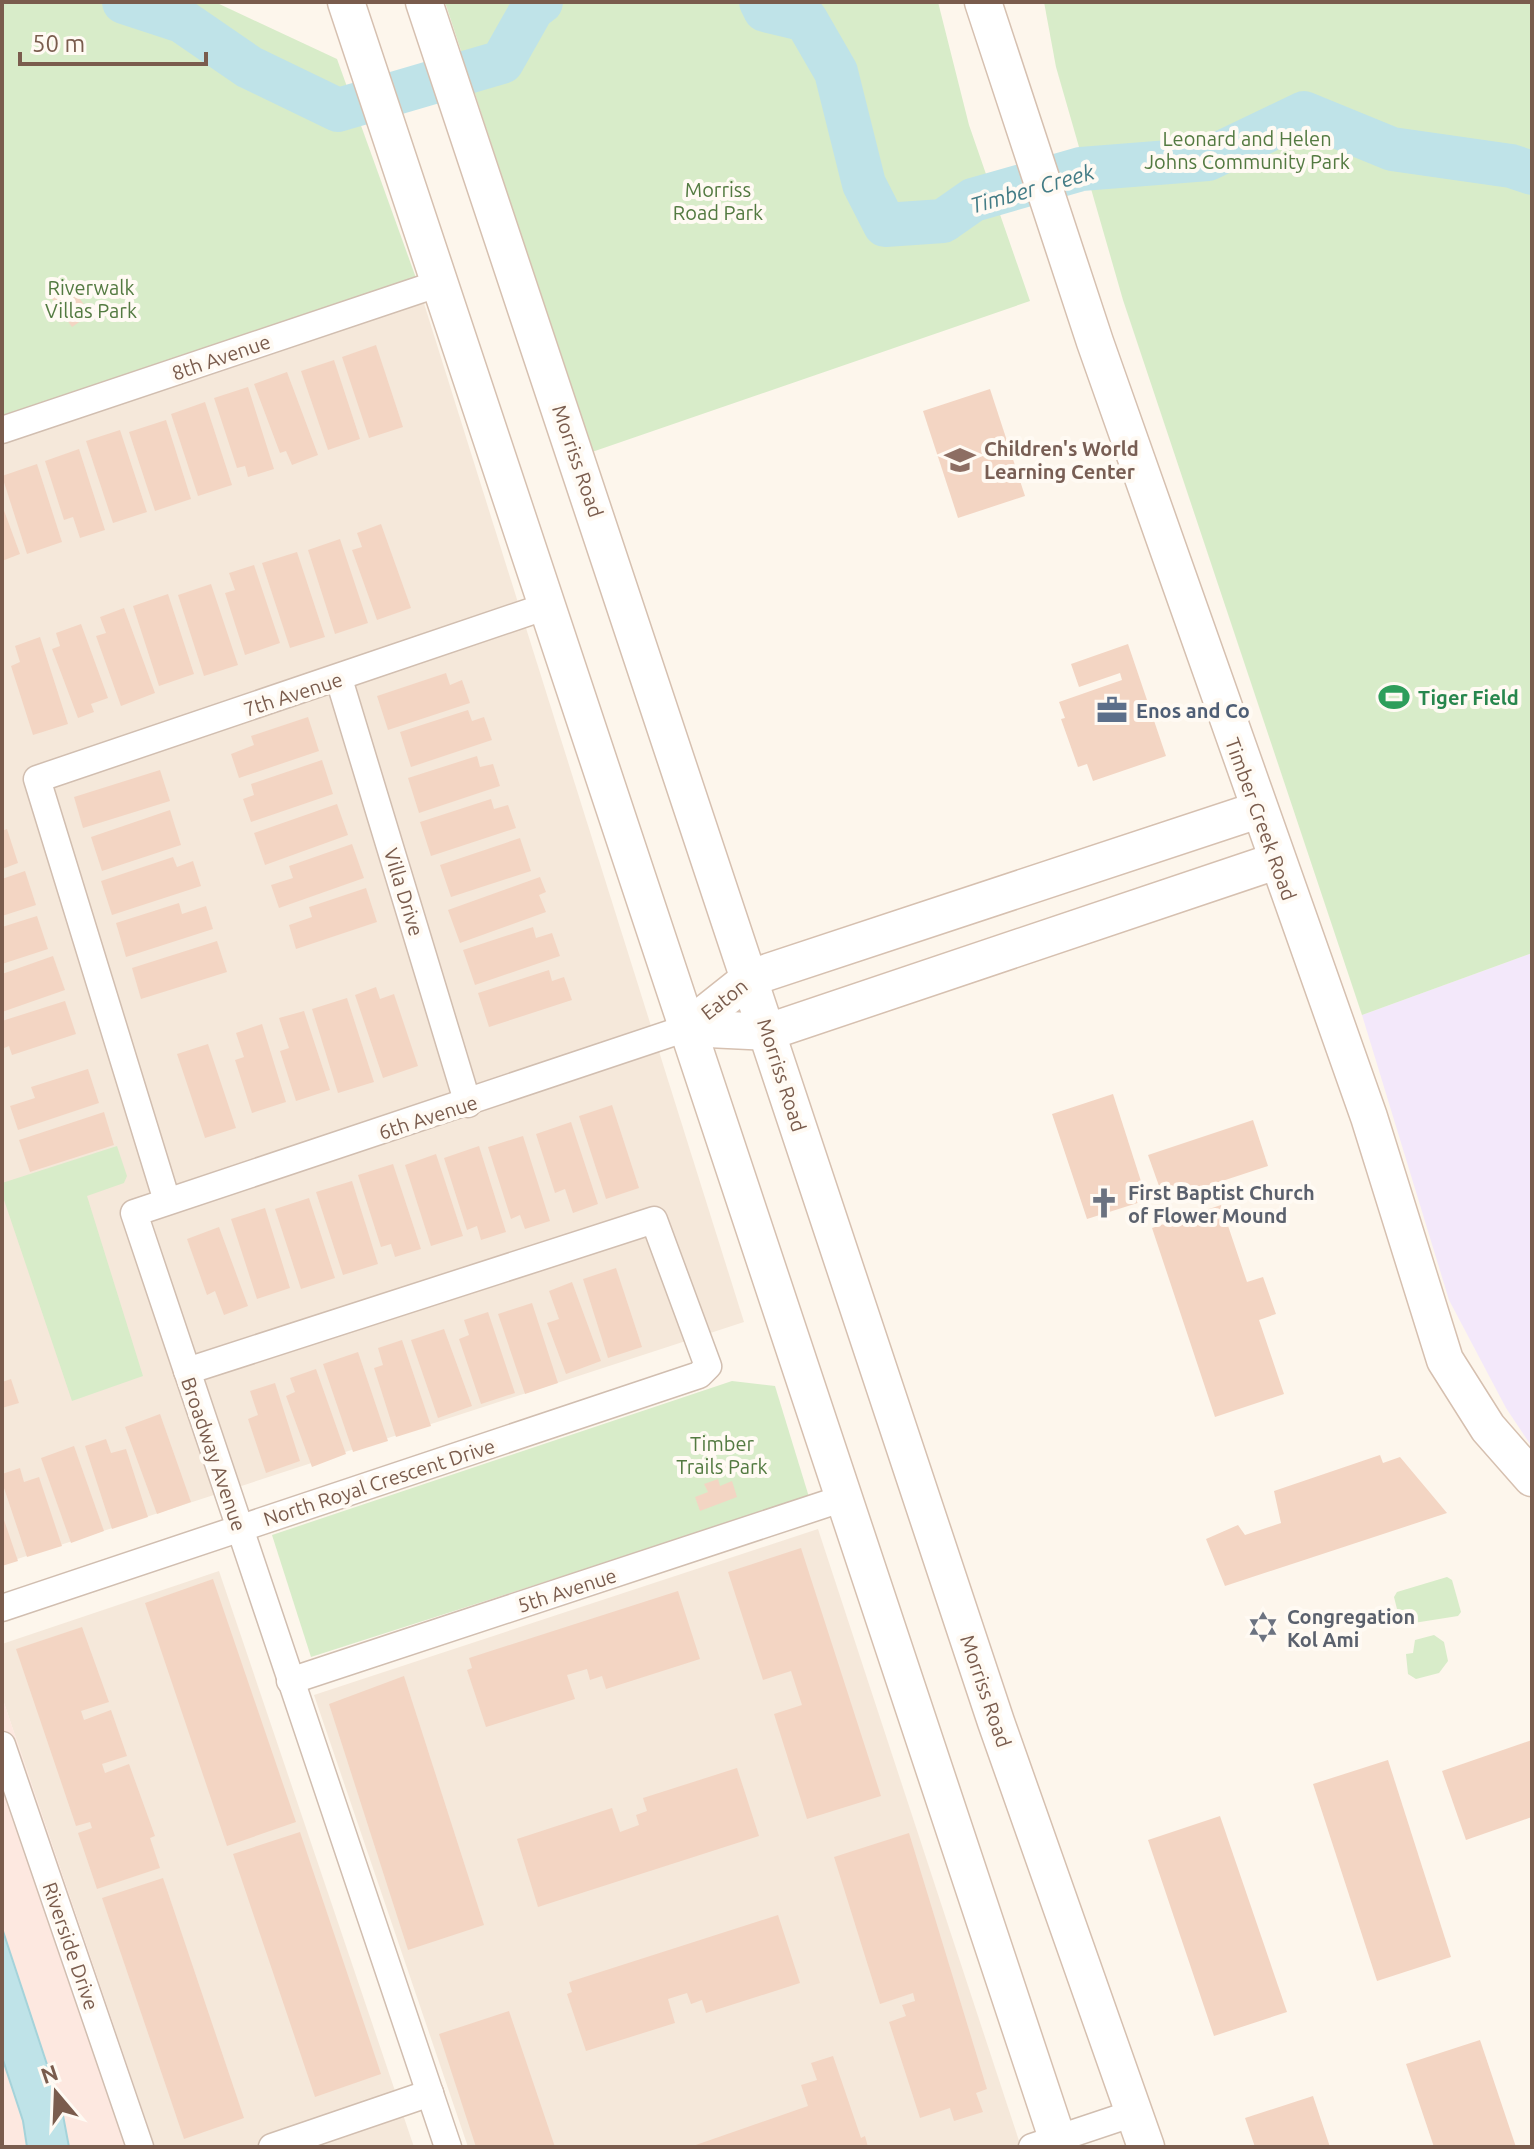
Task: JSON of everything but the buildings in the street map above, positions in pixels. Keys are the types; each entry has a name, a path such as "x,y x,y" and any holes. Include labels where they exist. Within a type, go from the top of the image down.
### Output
{"main road":[{"name":"Morriss Road","path":"424,2 996,1722 1146,2147"},
{"name":"Timber Creek Road","path":"983,2 1065,252 1258,810 1369,1117 1445,1360 1488,1428 1532,1478"},
{"path":"346,3 844,1498 1050,2144"},
{"name":"Eaton","path":"687,1028 750,978 1258,810"},
{"name":"Eaton","path":"687,1028 768,1032 1276,861"}],"street":[{"name":"8th Avenue","path":"2,430 440,283"},
{"name":"7th Avenue","path":"167,1201 37,779 547,606"},
{"name":"Villa Drive","path":"339,679 468,1104"},
{"name":"6th Avenue","path":"167,1201 468,1104 687,1028"},
{"name":"Broadway Avenue","path":"167,1201 134,1213 448,2147"},
{"name":"North Royal Crescent Drive","path":"2,1608 691,1378 708,1366 654,1220 187,1371"},
{"name":"5th Avenue","path":"290,1681 844,1498"},
{"name":"Riverside Drive","path":"2,1745 140,2147"},
{"path":"272,2147 430,2093"},
{"path":"1050,2144 1134,2113"}],"shaded area":[{"path":"416,278 744,1322 2,1564 2,421"},
{"path":"1532,953 1532,1447 1506,1408 1449,1300 1362,1015"},
{"path":"818,1529 1021,2147 468,2147 314,1695"},
{"path":"219,1571 414,2147 155,2147 2,1697 2,1644"},
{"path":"2,1697 155,2147 2,2147"}],"green space":[{"name":"Riverwalk Villas Park","path":"2,2 215,2 337,59 416,278 2,421"},
{"name":"Morriss Road Park","path":"445,2 938,2 969,125 1030,301 592,452"},
{"name":"Leonard and Helen Johns Community Park","path":"1044,2 1532,2 1532,953 1362,1015 1123,300 1056,67"},
{"path":"117,1146 127,1176 124,1183 87,1196 143,1376 72,1401 2,1194 2,1183"},
{"name":"Timber Trails Park","path":"732,1381 775,1386 809,1497 311,1657 272,1535"},
{"path":"1447,1577 1452,1580 1461,1612 1458,1616 1401,1625 1394,1597 1397,1592"},
{"path":"1434,1635 1444,1642 1448,1661 1439,1673 1416,1679 1408,1674 1406,1654 1413,1653 1415,1640"}],"water":[{"path":"2,1928 62,2110 69,2147 27,2147 23,2121 2,2057"}],"waterway":[{"name":"Timber Creek","path":"124,2 182,21 249,67 338,110 502,62 532,9 541,2"},
{"name":"Timber Creek","path":"761,2 765,10 806,20 836,72 864,184 885,225 943,221 973,200 1081,169 1208,159 1304,113 1392,149 1511,166 1532,173"}],"place":[{"name":"Children's World Learning Center","path":"960,460"},
{"name":"Tiger Field","path":"1394,697"},
{"name":"Enos and Co","path":"1112,710"},
{"name":"First Baptist Church of Flower Mound","path":"1104,1203"},
{"name":"Congregation Kol Ami","path":"1263,1627"}]}
